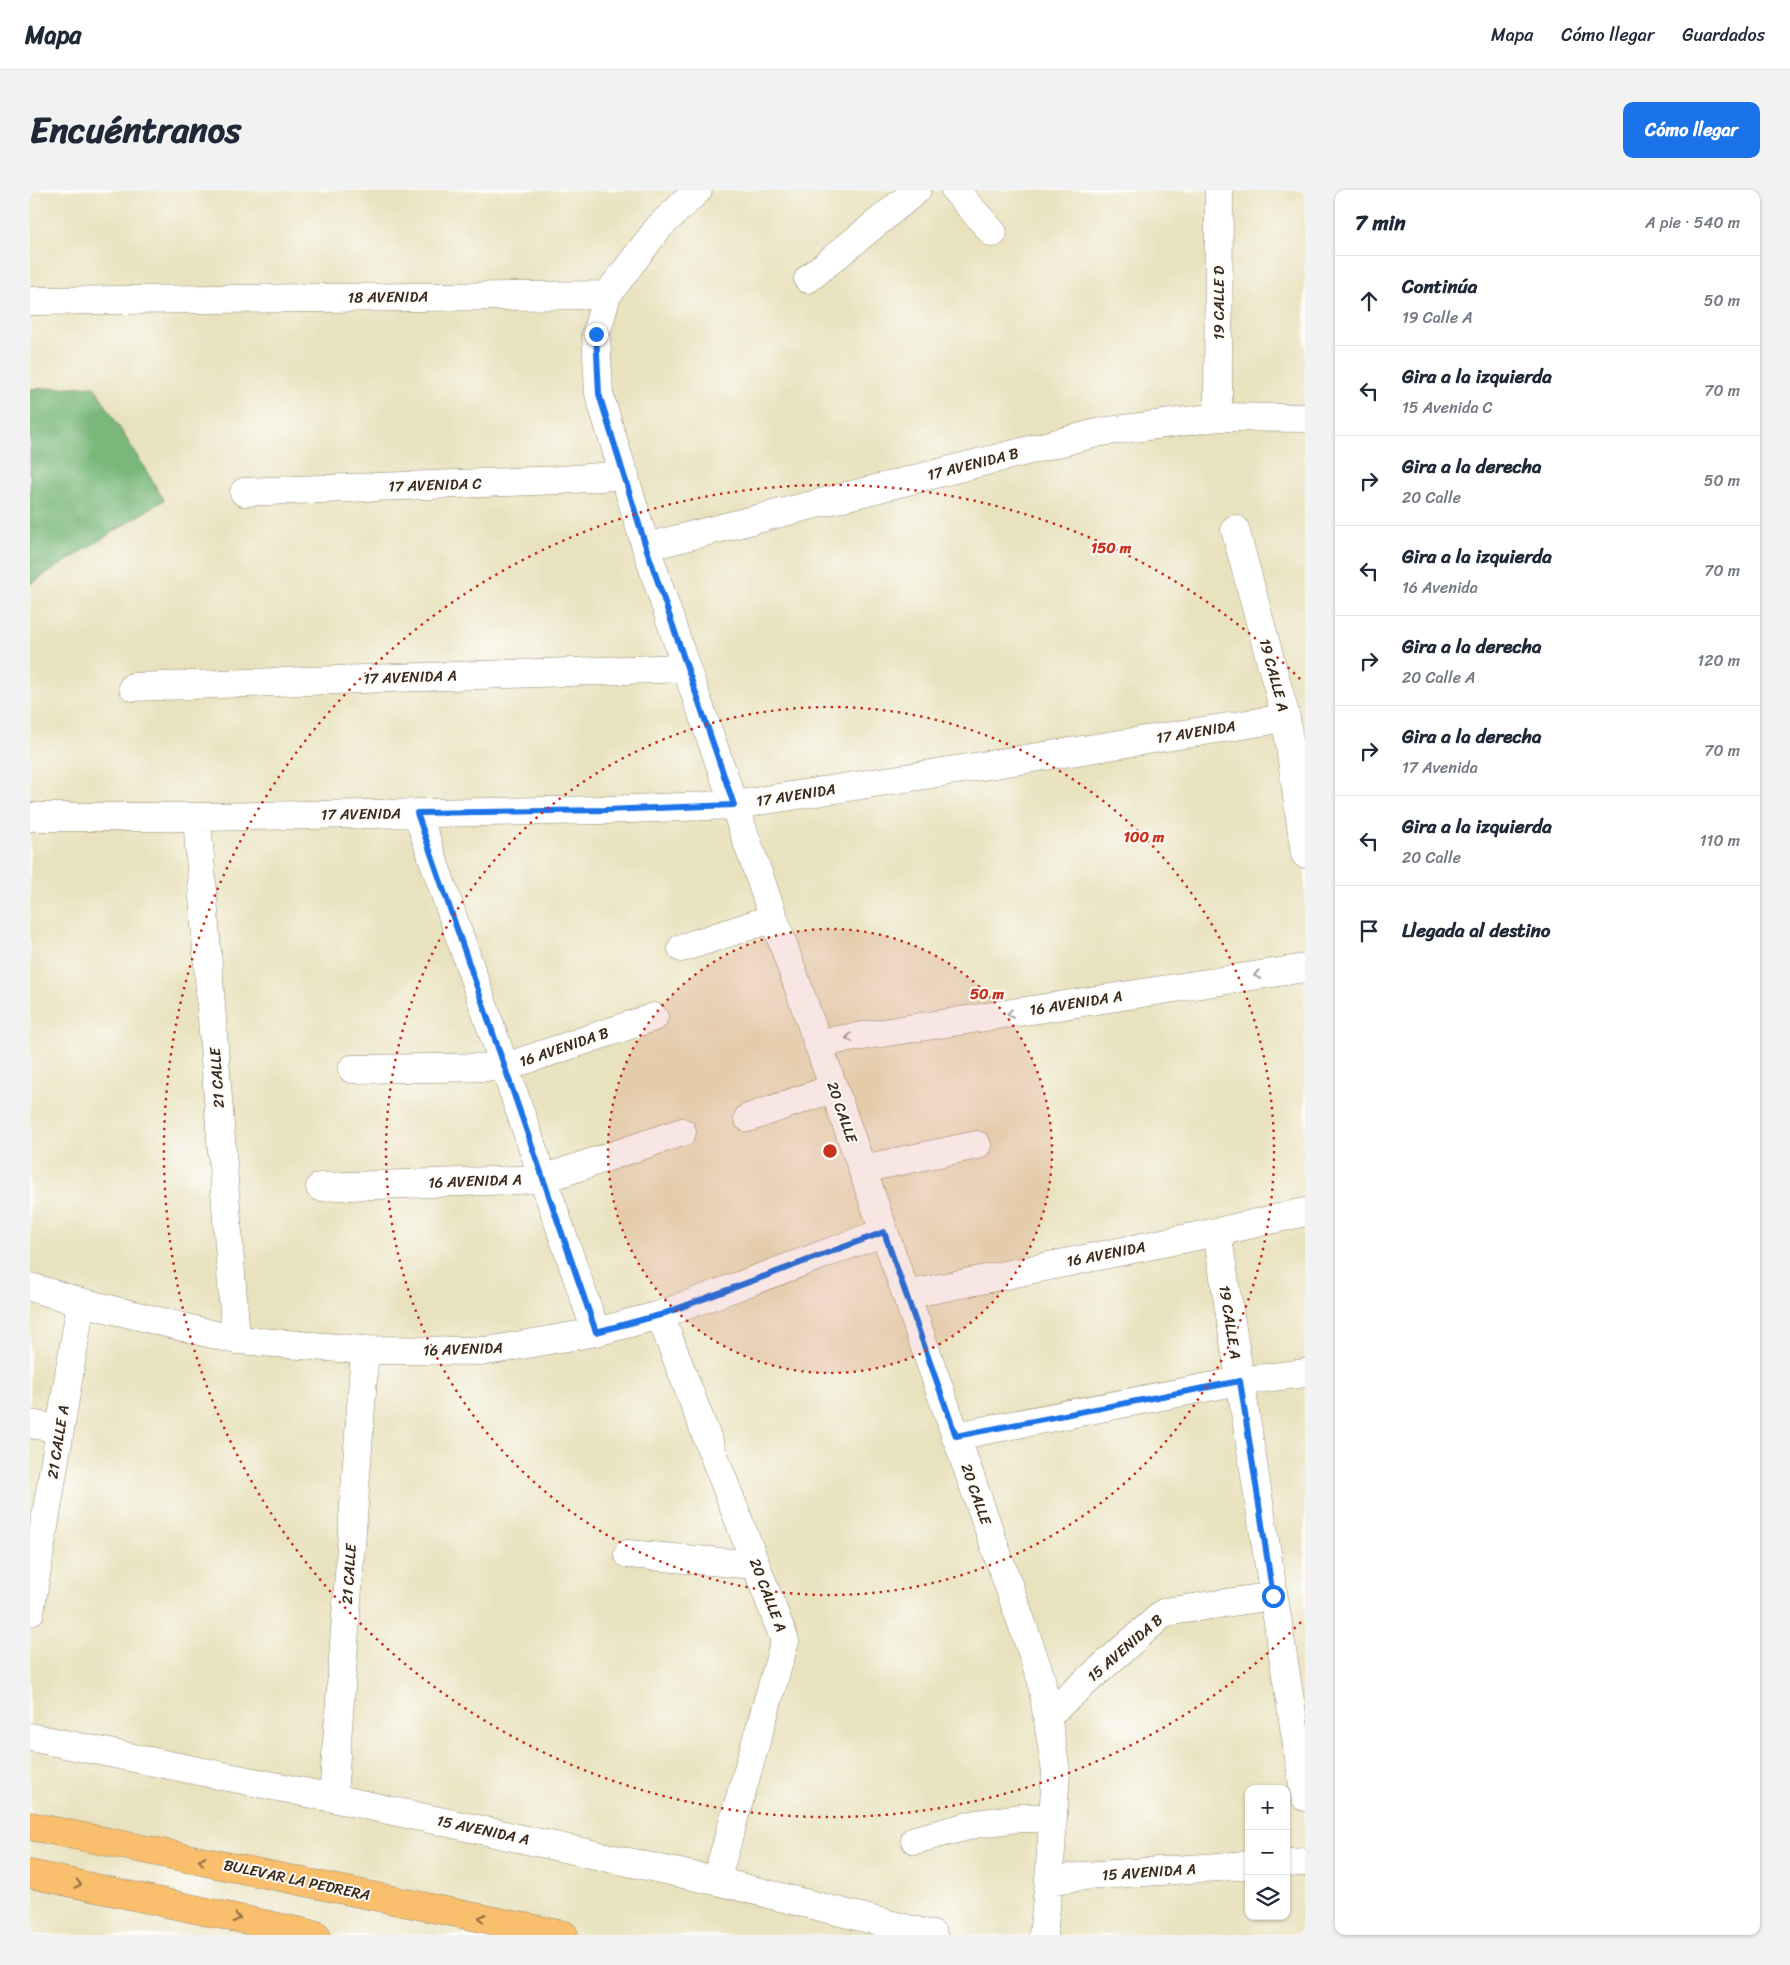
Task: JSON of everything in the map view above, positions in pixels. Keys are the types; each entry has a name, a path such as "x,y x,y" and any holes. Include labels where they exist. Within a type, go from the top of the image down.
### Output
{"main road":[{"name":"BULEVAR LA PEDRERA","path":"30,1826 564,1935"},
{"path":"30,1874 316,1935"}],"street":[{"path":"607,295 659,227 698,190"},
{"path":"808,278 917,190"},
{"path":"955,190 993,233"},
{"name":"19 CALLE D","path":"1218,417 1219,190"},
{"name":"18 AVENIDA","path":"30,301 607,295"},
{"name":"20 CALLE","path":"607,295 596,334 599,394 646,547 686,668 1040,1678 1056,1772 1049,1881 1043,1935"},
{"name":"17 AVENIDA B","path":"646,547 1101,432 1218,417 1305,418"},
{"name":"17 AVENIDA C","path":"244,492 561,480 625,475"},
{"name":"19 CALLE A","path":"1235,529 1286,718 1305,854"},
{"name":"17 AVENIDA A","path":"133,687 686,668"},
{"name":"17 AVENIDA","path":"30,817 197,817 604,810 734,805 1286,718"},
{"path":"417,813 596,1332"},
{"name":"21 CALLE","path":"197,817 236,1340"},
{"path":"682,948 774,918"},
{"name":"16 AVENIDA A","path":"818,1043 1305,968"},
{"name":"16 AVENIDA B","path":"352,1069 505,1067 654,1017"},
{"path":"748,1118 834,1088"},
{"name":"16 AVENIDA A","path":"320,1187 543,1179 682,1132"},
{"path":"862,1170 977,1145"},
{"name":"16 AVENIDA","path":"906,1295 1217,1232 1305,1212"},
{"name":"16 AVENIDA","path":"30,1287 81,1302 236,1340 365,1350 487,1351 596,1332 660,1315 884,1232"},
{"name":"19 CALLE A","path":"1217,1232 1305,1797"},
{"name":"21 CALLE A","path":"30,1612 81,1302"},
{"name":"20 CALLE A","path":"660,1315 786,1640 716,1881"},
{"name":"21 CALLE","path":"334,1798 365,1350"},
{"path":"956,1436 1240,1381 1305,1373"},
{"path":"30,1424 60,1428"},
{"path":"628,1554 756,1565"},
{"name":"15 AVENIDA B","path":"1047,1716 1165,1612 1273,1596"},
{"name":"15 AVENIDA A","path":"30,1737 334,1798 716,1881 933,1935"},
{"path":"915,1840 976,1824 1019,1818 1053,1818"},
{"path":"1290,1863 1305,1862"},
{"name":"15 AVENIDA A","path":"1049,1881 1084,1876 1245,1865"}],"green space":[{"path":"94,386 164,500 30,584 30,389"}],"route":[{"path":"596,334 599,394 646,547 734,805 604,810 417,813 596,1332 660,1315 884,1232 956,1436 1240,1381 1273,1596"}]}
